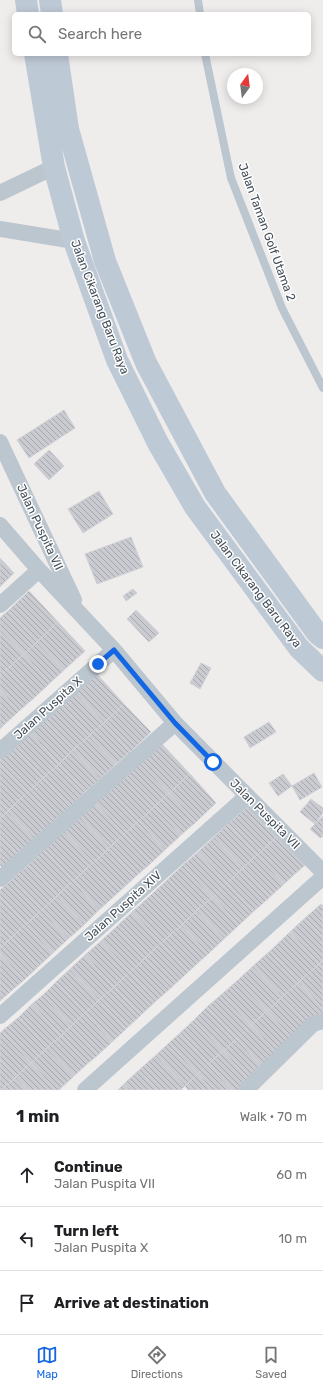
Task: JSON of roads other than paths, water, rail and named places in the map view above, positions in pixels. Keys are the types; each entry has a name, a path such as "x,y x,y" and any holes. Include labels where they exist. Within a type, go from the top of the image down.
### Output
{"main road":[{"path":"26,0 28,12"},
{"path":"50,0 52,12"},
{"name":"Jalan Cikarang Baru Raya","path":"35,56 54,167 74,241 117,360 158,443 195,507 299,648 323,671"},
{"name":"Jalan Cikarang Baru Raya","path":"58,56 68,129 105,261 146,363 215,493 317,633 323,638"}],"street":[{"path":"0,193 54,167"},
{"path":"0,229 74,241"},
{"name":"Jalan Puspita VII","path":"0,442 80,612"},
{"name":"Jalan Puspita VII","path":"0,525 39,570 114,650 175,723 323,872"},
{"path":"0,605 39,570"},
{"name":"Jalan Puspita X","path":"0,751 114,650"},
{"path":"0,879 175,723"},
{"name":"Jalan Puspita XIV","path":"0,1016 246,796"},
{"path":"85,1090 323,877"},
{"path":"246,1090 313,1024 323,1021"}],"lane":[{"path":"198,0 200,12"},
{"name":"Jalan Taman Golf Utama 2","path":"205,56 231,178 282,308 323,388"}]}
